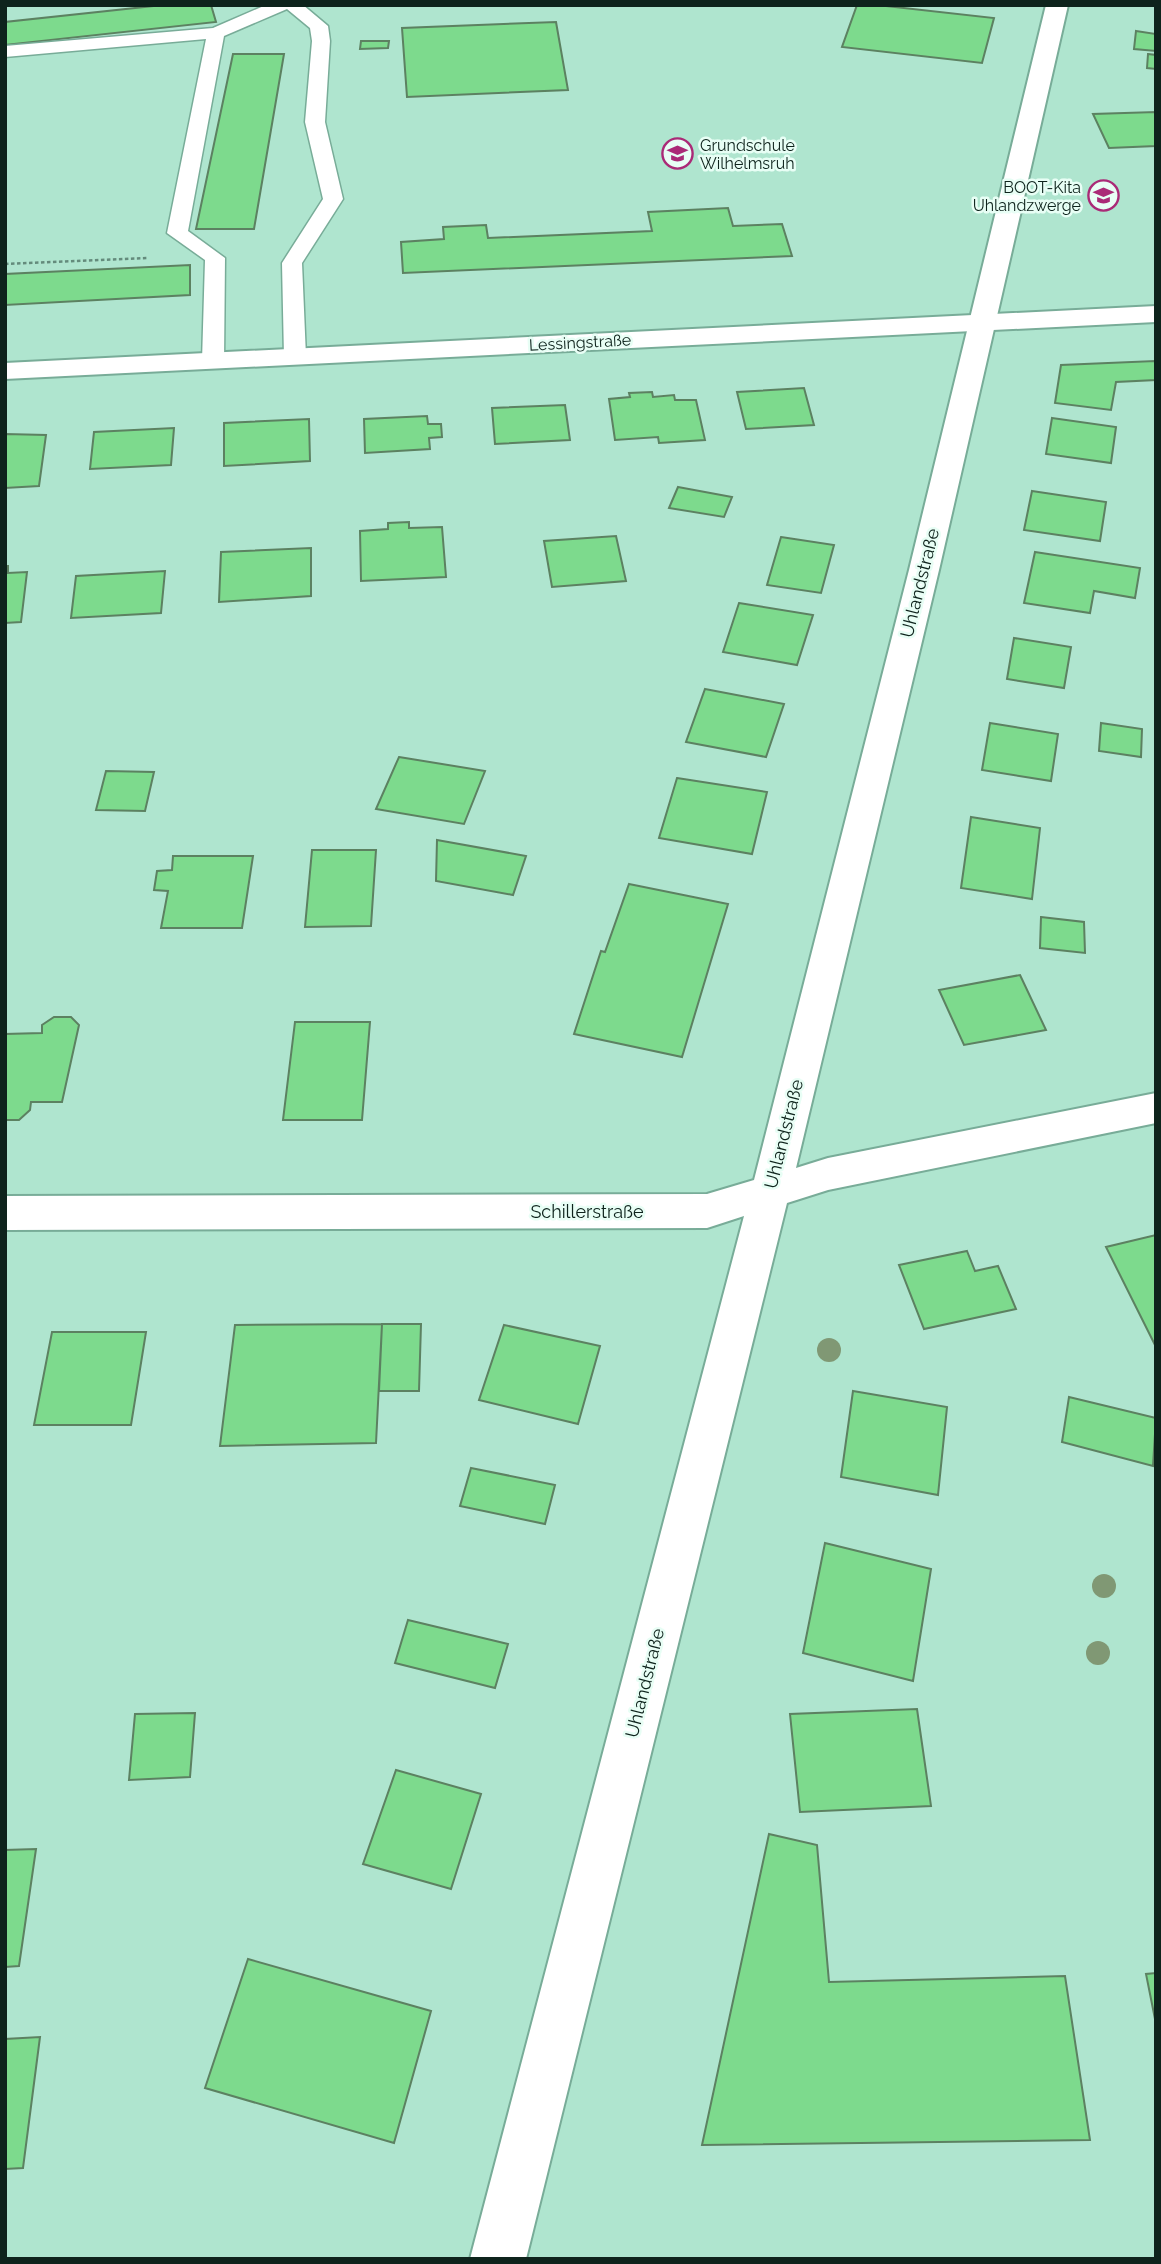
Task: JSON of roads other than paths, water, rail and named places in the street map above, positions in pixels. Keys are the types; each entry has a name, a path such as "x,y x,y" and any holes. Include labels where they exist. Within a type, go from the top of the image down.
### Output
{"street":[{"name":"Uhlandstraße","path":"498,2259 769,1194 985,321 1058,5"},
{"name":"Lessingstraße","path":"5,371 1156,314"},
{"name":"Schillerstraße","path":"5,1213 707,1211 828,1174 1156,1108"}],"lane":[{"path":"5,52 216,33 282,5"},
{"path":"292,5 319,26 321,41 315,122 333,199 292,263 295,357"},
{"path":"213,361 215,258 177,233 216,33"}],"place":[{"name":"Grundschule Wilhelmsruh","path":"677,154"},
{"name":"BOOT-Kita Uhlandzwerge","path":"1104,196"}]}
